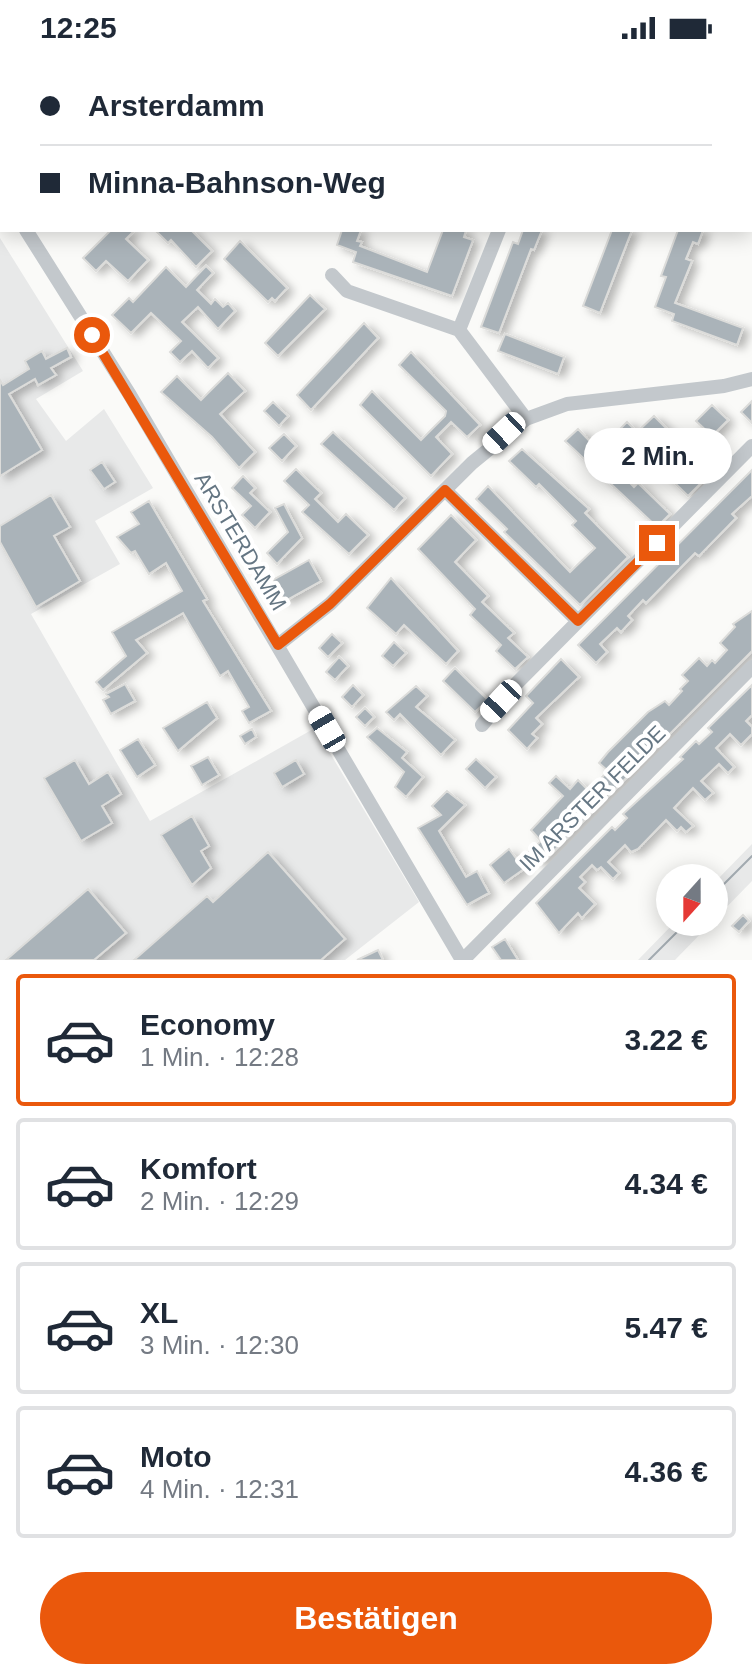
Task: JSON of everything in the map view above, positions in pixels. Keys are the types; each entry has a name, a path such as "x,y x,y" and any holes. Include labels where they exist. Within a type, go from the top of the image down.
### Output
{"street":[{"name":"ARSTERDAMM","path":"27,232 130,395 462,960"},
{"path":"459,330 498,232"},
{"path":"332,275 347,291 459,330 526,419"},
{"path":"278,645 330,604 504,433 526,419 567,404 724,386 752,379"},
{"path":"482,725 496,705 752,446"},
{"path":"445,490 578,621"},
{"name":"IM ARSTER FELDE","path":"462,960 752,667"}],"shaded area":[{"path":"0,238 83,371 36,399 66,441 104,409 153,488 95,521 120,564 31,614 150,821 315,728 419,902 345,960 0,960"},
{"path":"752,844 752,881 728,906 728,869"},
{"path":"661,936 698,936 675,960 638,960"}],"building":[{"path":"109,232 133,232 126,239 148,260 128,281 106,261 96,271 83,258"},
{"path":"157,232 193,232 212,251 196,267 171,240 168,243"},
{"path":"341,232 360,232 357,241 362,242 360,246 427,272 442,232 465,232 464,237 473,240 452,296 353,262 356,252 337,245"},
{"path":"522,232 541,232 534,250 531,249 499,333 481,327 513,242 518,244"},
{"path":"611,232 631,232 600,313 583,306"},
{"path":"677,232 702,232 698,244 693,242 686,259 692,261 675,303 743,328 737,345 672,321 674,314 655,307 666,277 661,276"},
{"path":"240,241 287,288 275,301 272,298 268,302 224,259"},
{"path":"206,266 213,273 197,290 211,304 215,299 223,307 228,303 235,311 218,329 198,307 182,322 218,358 208,368 192,351 180,362 170,352 181,341 151,313 131,333 112,315 129,298 133,302 166,267 186,287"},
{"path":"310,295 325,309 278,356 265,343"},
{"path":"364,323 378,338 311,410 297,395"},
{"path":"505,334 564,357 558,374 498,351"},
{"path":"67,348 71,357 51,368 56,375 38,385 35,379 9,394 42,450 0,476 0,380 3,385 29,369 25,361 42,351 46,359"},
{"path":"411,352 480,425 467,437 451,422 436,437 452,454 431,476 360,405 372,391 421,440 445,416 446,411 399,365"},
{"path":"228,373 245,391 220,414 255,452 239,468 212,437 161,392 177,376 201,400"},
{"path":"752,401 752,423 741,412"},
{"path":"273,402 288,416 279,426 264,411"},
{"path":"712,405 728,420 712,436 696,421"},
{"path":"654,416 711,473 688,496 620,429 627,422 637,432"},
{"path":"578,429 634,487 638,483 670,514 657,527 565,441"},
{"path":"333,432 405,498 394,510 321,444"},
{"path":"284,434 296,446 282,461 269,448"},
{"path":"522,449 589,509 585,513 628,557 580,605 504,532 507,529 476,499 488,486 570,572 595,548 572,525 576,521 539,484 536,487 509,461"},
{"path":"102,462 115,482 104,489 90,470"},
{"path":"296,469 321,493 315,499 338,522 346,514 368,535 349,554 302,512 309,505 284,481"},
{"path":"752,470 752,496 732,514 736,518 699,556 695,553 646,603 643,600 628,616 632,620 621,632 617,628 600,644 607,652 596,663 578,645"},
{"path":"243,476 255,488 250,493 270,512 255,528 242,515 251,506 232,488"},
{"path":"51,495 70,527 54,536 80,581 36,607 0,542 0,526"},
{"path":"149,501 207,599 203,601 271,711 249,723 242,711 249,707 228,671 220,676 183,613 136,640 147,653 103,690 96,682 126,656 112,632 182,591 166,563 149,574 135,551 131,553 117,537 139,524 131,512"},
{"path":"284,504 302,538 277,564 267,553 288,532 275,508"},
{"path":"451,515 476,540 455,562 488,596 482,602 514,633 508,638 528,657 515,669 496,651 501,645 470,615 475,609 418,549"},
{"path":"309,560 321,581 285,601 273,580"},
{"path":"391,578 458,651 446,664 404,625 396,634 367,608"},
{"path":"752,611 752,651 541,864 529,852 541,841 531,830 563,796 549,783 556,776 570,789 578,780 589,791 608,771 599,763 608,752 648,712 665,701 669,705 688,681 682,675 699,658 707,666 712,660 715,663 727,650 720,643 735,627 733,624"},
{"path":"332,634 342,643 328,657 319,648"},
{"path":"394,642 406,653 393,666 382,656"},
{"path":"339,657 348,666 335,680 326,672"},
{"path":"561,659 579,677 536,718 542,724 532,734 537,738 527,749 508,730 533,703 526,696"},
{"path":"455,668 488,700 475,712 443,681"},
{"path":"125,684 135,701 111,714 103,700 109,697 106,694"},
{"path":"353,685 363,695 352,707 342,697"},
{"path":"752,685 752,715 746,721 752,727 752,734 741,745 730,734 716,748 734,767 728,773 719,764 701,781 713,793 705,800 693,788 674,808 693,826 686,832 681,827 677,831 666,820 638,849 631,852 625,845 608,862 619,873 613,879 601,867 597,870 592,865 580,877 585,882 579,888 595,904 582,918 578,913 559,933 536,903 612,827 615,830 627,818 623,814 683,759 680,757 696,741 699,744 712,732 708,728"},
{"path":"416,686 427,696 416,707 455,740 441,755 400,714 394,720 386,712"},
{"path":"207,702 217,718 178,751 163,728"},
{"path":"365,708 374,717 365,726 356,717"},
{"path":"377,728 407,752 402,758 423,777 406,797 395,787 404,772 367,737"},
{"path":"252,729 256,737 245,744 240,736"},
{"path":"138,739 155,765 137,777 120,750"},
{"path":"208,757 219,775 202,785 191,766"},
{"path":"476,759 496,777 485,788 466,769"},
{"path":"75,760 89,784 108,772 121,794 102,806 112,823 81,841 44,778"},
{"path":"296,760 304,774 282,787 274,773"},
{"path":"447,791 465,805 439,831 466,877 477,871 489,893 467,905 418,828 441,815 432,806"},
{"path":"192,816 209,846 201,851 211,868 192,885 161,835"},
{"path":"509,849 524,869 504,883 490,865"},
{"path":"268,852 345,939 321,960 134,960 207,896 213,902"},
{"path":"88,889 126,933 94,960 6,960"},
{"path":"743,915 749,921 739,932 732,926"},
{"path":"505,939 518,960 501,960 492,947"},
{"path":"378,950 383,960 357,960"}],"tram line":[{"path":"728,880 752,856"},
{"path":"649,960 673,936"}],"route":[{"path":"92,335 278,645 330,604 445,490 578,621 657,543"}]}
